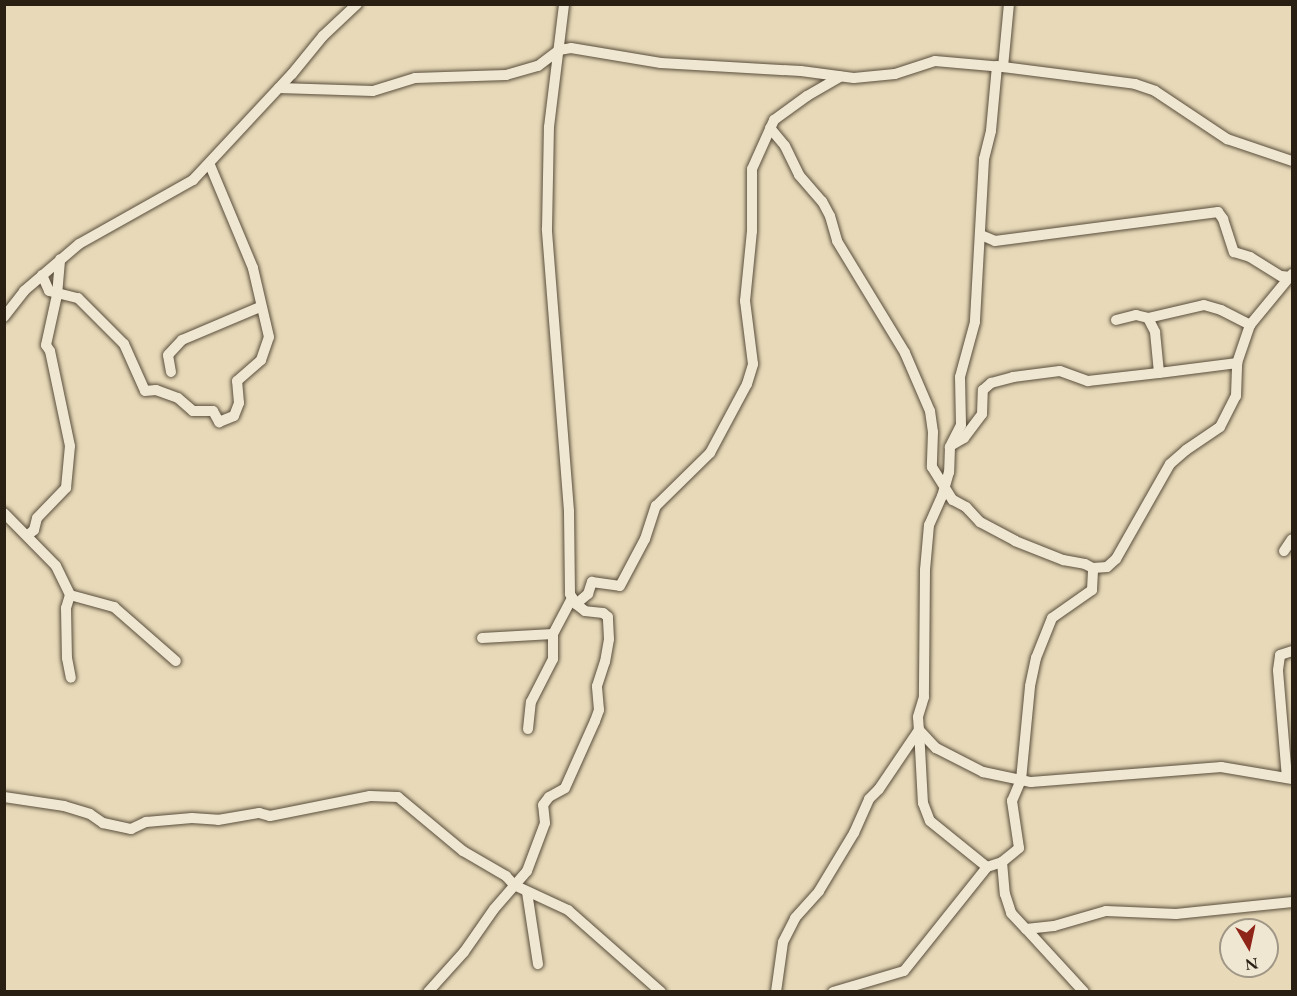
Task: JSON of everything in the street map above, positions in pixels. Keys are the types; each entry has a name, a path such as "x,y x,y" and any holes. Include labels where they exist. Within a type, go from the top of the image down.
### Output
{"street":[{"path":"4,316 24,291 79,244 171,194 210,165 223,147 279,88 323,36 357,4"},
{"path":"428,992 464,952 494,909 527,871 545,823 543,805 549,797 566,788 576,769 599,710 597,686 606,662 610,623 603,613 585,611 574,601 547,229 549,128 564,4"},
{"path":"987,867 930,821 922,793 918,717 924,697 925,570 929,525 949,472 950,447 961,425 960,377 975,322 984,159 991,131 1009,4"},
{"path":"279,88 373,91 415,78 506,75 538,66 559,51 577,48 661,63 801,71 854,78 894,74 935,61 1000,66 1135,84 1155,91 1227,139 1293,161"},
{"path":"528,729 531,702 553,659 553,634 574,601 588,594 591,582 621,586 645,539 656,506 710,453 747,384 753,364 744,301 752,231 752,169 774,120 807,96 841,76"},
{"path":"770,129 785,146 799,176 826,208 837,241 905,353 930,411 933,432 932,467 953,500 966,507 981,522 1036,551 1093,568 1107,567 1116,559 1170,464 1220,427 1236,396 1237,363 1250,325 1292,278"},
{"path":"42,275 49,291 57,295 78,298 124,344 145,391 156,390 178,398 193,411 213,411 219,422 234,416 240,403 237,381 256,365 267,347 269,337 260,308 253,268 210,165"},
{"path":"981,236 995,241 1218,212 1223,219 1234,252 1250,257 1281,276 1292,278"},
{"path":"28,536 34,530 37,518 66,488 70,446 52,358 46,345 57,295 60,259"},
{"path":"1116,320 1136,315 1148,318 1203,305 1221,310 1250,325"},
{"path":"171,372 168,355 182,340 260,308"},
{"path":"1148,318 1155,332 1159,374"},
{"path":"950,447 964,438 982,414 984,390 991,383 1013,377 1060,372 1088,381 1237,363"},
{"path":"4,513 56,566 70,595 66,608 67,658 71,678"},
{"path":"1284,551 1293,539"},
{"path":"833,992 904,971 987,867 1002,862 1019,848 1012,801 1021,780 1028,736 1030,686 1036,658 1052,618 1092,590 1093,568"},
{"path":"70,595 114,607 176,661"},
{"path":"482,638 553,634"},
{"path":"920,730 936,748 952,757 983,772 1021,780 1087,779 1221,767 1290,778 1278,670 1280,655 1293,651"},
{"path":"776,992 783,942 795,918 819,891 854,833 869,799 879,789 920,730"},
{"path":"4,797 64,806 90,814 104,823 131,829 146,822 192,818 218,820 259,813 270,816 370,796 398,797 463,851 506,876 514,885 568,910 661,992"},
{"path":"1002,862 1005,894 1011,913 1084,992"},
{"path":"527,892 538,964"},
{"path":"1026,929 1054,926 1106,911 1176,914 1293,902"}]}
